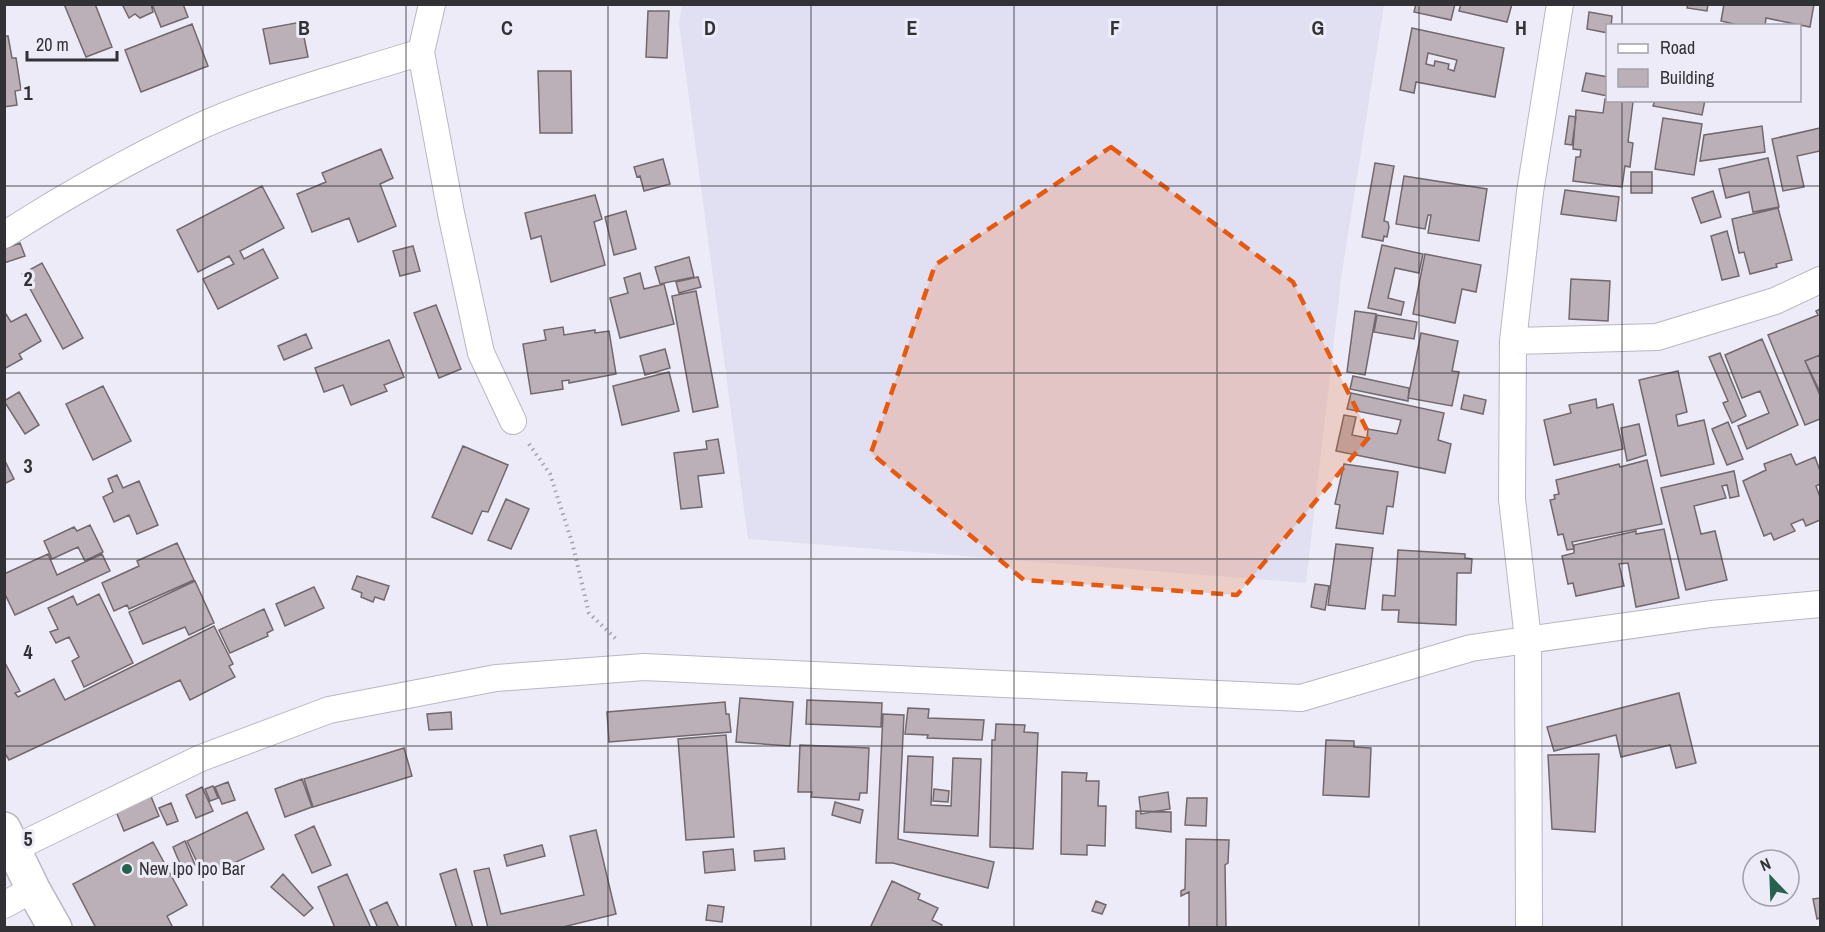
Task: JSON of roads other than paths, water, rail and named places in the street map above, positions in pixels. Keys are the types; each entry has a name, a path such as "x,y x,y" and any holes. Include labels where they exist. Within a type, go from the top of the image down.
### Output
{"street":[{"path":"432,4 421,52 481,353 513,421"},
{"path":"1529,927 1528,639 1512,499 1513,340 1530,192 1560,4"},
{"path":"4,235 68,194 193,129 283,96 421,52"},
{"path":"1513,340 1657,337 1775,301 1821,280"},
{"path":"55,927 33,889 10,838 201,758 329,710 496,678 644,667 1301,698 1471,648 1711,614 1821,604"},
{"path":"4,904 33,889"}],"place":[{"name":"New Ipo Ipo Bar","path":"127,869"}]}
